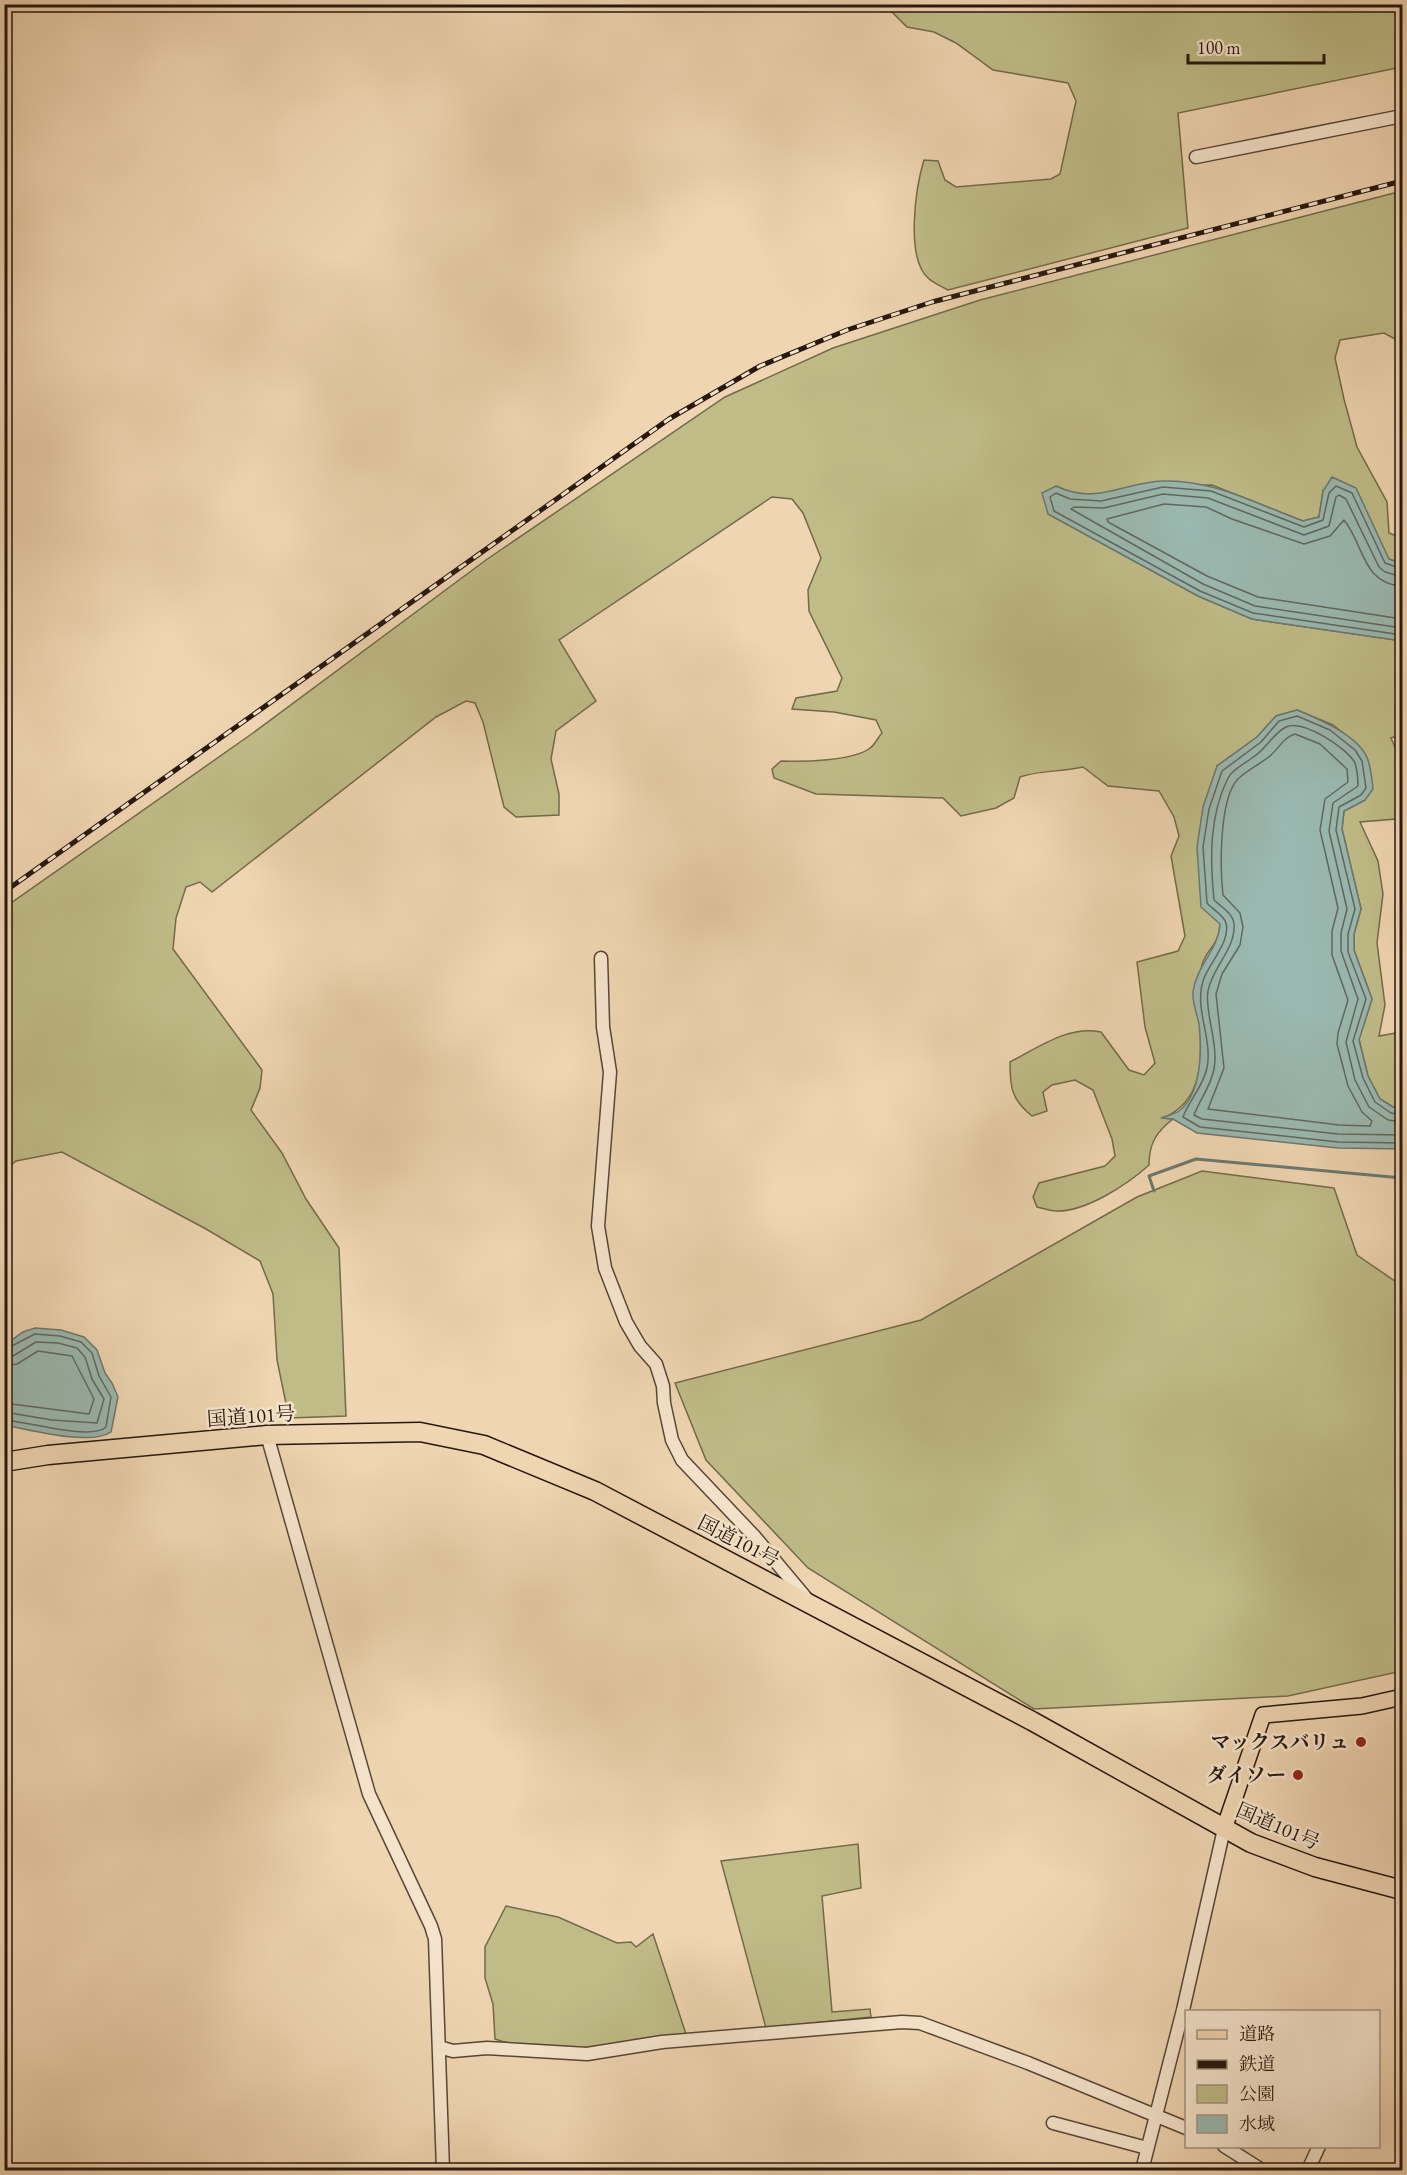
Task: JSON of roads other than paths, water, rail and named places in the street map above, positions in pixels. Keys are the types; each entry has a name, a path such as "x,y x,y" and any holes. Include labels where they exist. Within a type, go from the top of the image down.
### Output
{"highway":[{"name":"国道101号","path":"4,1462 48,1455 267,1436 420,1432 484,1445 595,1491 1026,1718 1251,1843 1315,1867 1402,1890"}],"main road":[{"path":"1224,1829 1263,1715 1362,1707 1402,1697"}],"street":[{"path":"1196,157 1402,116"},
{"path":"601,958 603,1027 610,1072 598,1226 605,1268 626,1322 640,1346 656,1364 663,1386 672,1440 682,1460 696,1478 755,1537 809,1603"},
{"path":"267,1436 369,1794 435,1939 442,2170"},
{"path":"1142,2170 1224,1829"},
{"path":"439,2047 453,2051 487,2049 587,2055 662,2042 902,2022 920,2023 1185,2128"},
{"path":"1053,2123 1147,2148"},
{"path":"1227,2148 1262,2170"},
{"path":"1308,2170 1318,2148"}],"water":[{"path":"1332,477 1356,488 1389,559 1402,564 1402,641 1252,619 1198,596 1048,514 1042,493 1056,486 1085,494 1149,482 1182,481 1235,494 1303,521 1319,517 1323,491"},
{"path":"1297,710 1338,729 1357,743 1364,751 1370,767 1373,789 1365,800 1344,811 1342,829 1361,909 1354,934 1354,950 1372,999 1359,1040 1368,1076 1380,1099 1393,1107 1402,1109 1402,1149 1338,1148 1197,1133 1173,1119 1161,1118 1179,1111 1187,1103 1196,1082 1200,1046 1199,1024 1193,992 1198,974 1219,933 1220,924 1201,907 1197,847 1203,807 1217,766 1257,737 1276,716"},
{"path":"35,1328 61,1330 84,1337 97,1350 105,1373 118,1397 111,1432 89,1438 44,1433 5,1425 5,1345 23,1332"}],"waterway":[{"path":"1154,1191 1149,1176 1196,1159 1402,1178"}],"railway":[{"path":"4,892 669,419 760,366 847,330 932,302 1402,181"}],"place":[{"name":"マックスバリュ","path":"1361,1742"},
{"name":"ダイソー","path":"1298,1775"}]}
